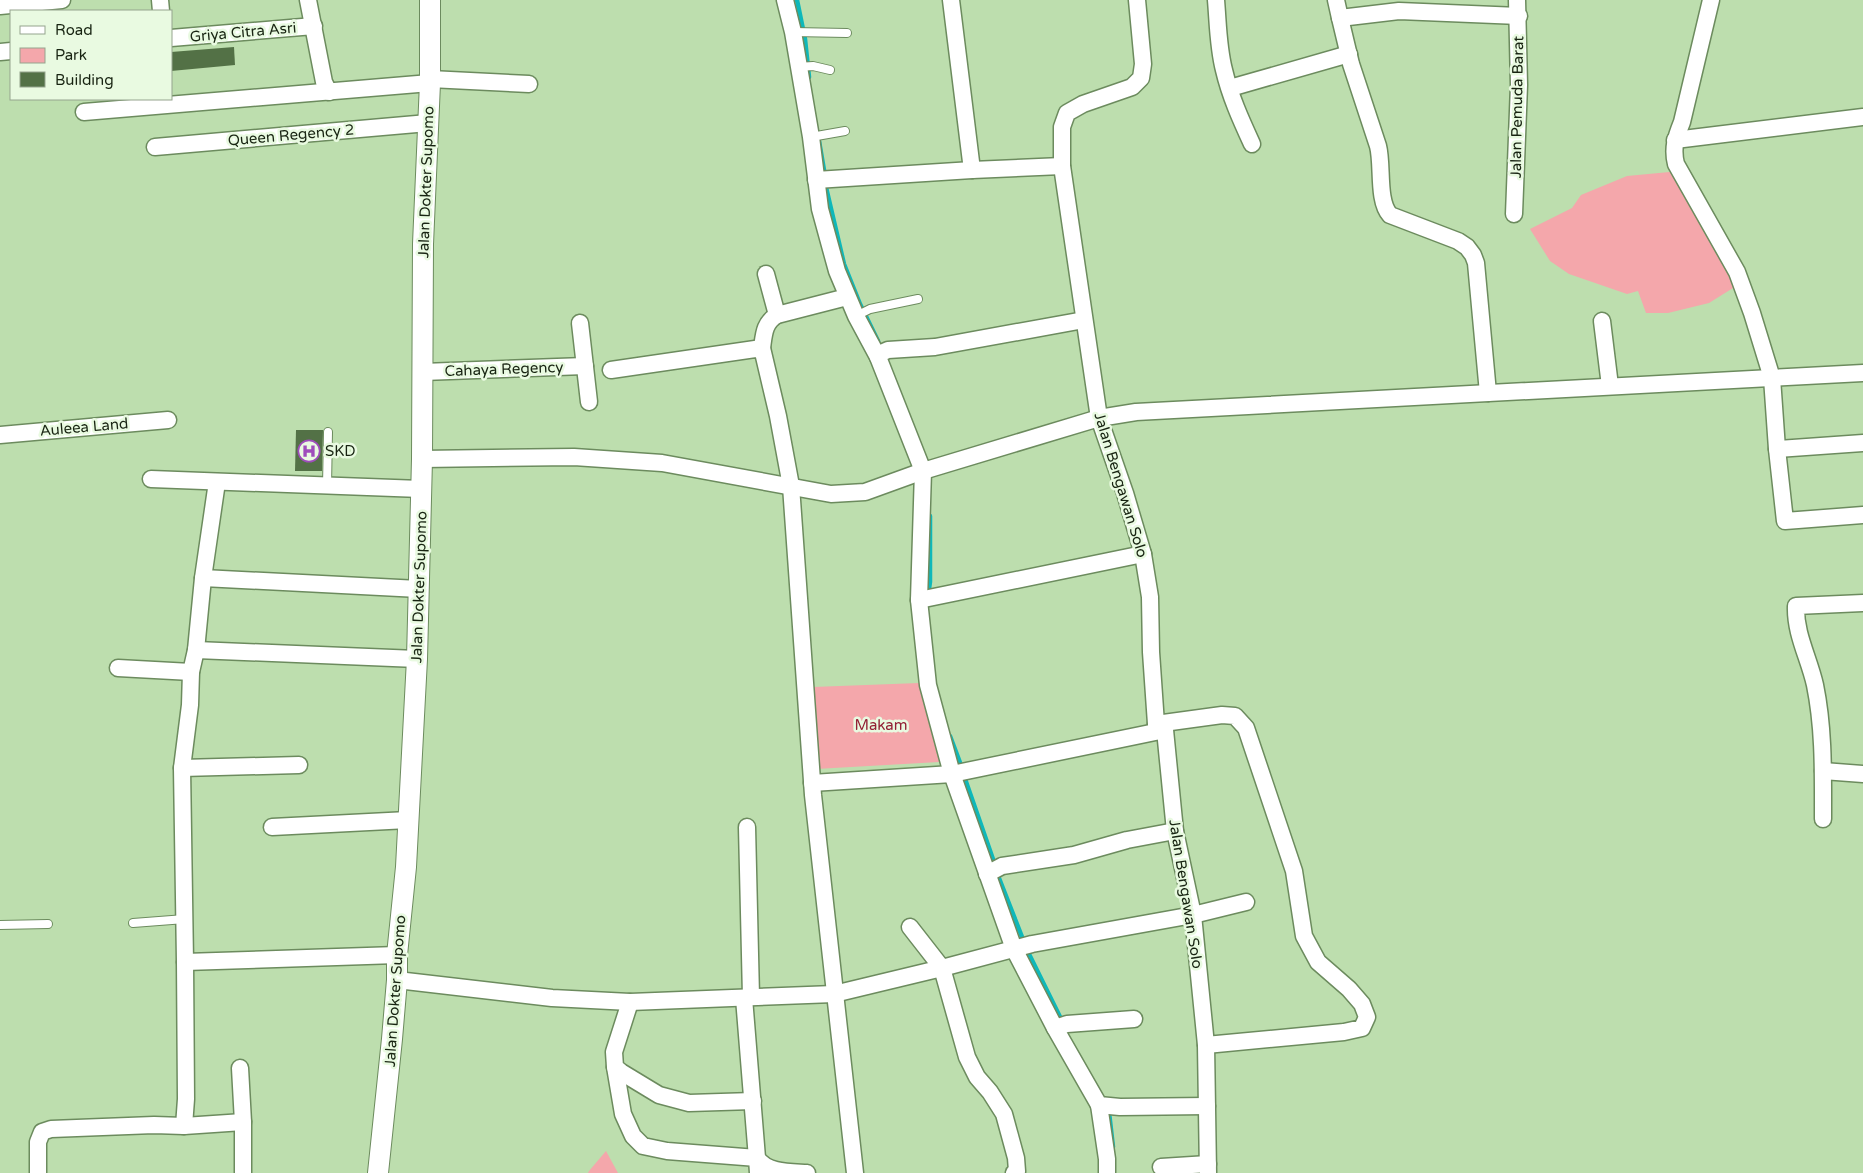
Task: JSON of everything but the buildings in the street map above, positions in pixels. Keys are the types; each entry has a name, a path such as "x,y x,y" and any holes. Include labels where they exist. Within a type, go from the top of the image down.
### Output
{"street":[{"path":"0,6 62,0"},
{"path":"308,0 324,82 329,92"},
{"name":"Jalan Dokter Supomo","path":"378,1173 406,867 417,659 422,489 423,244 430,81 430,0"},
{"path":"785,0 797,33 805,66 823,179 820,209 828,241 847,297 862,313 882,353 923,471 928,685 993,870 1023,946 1099,1105 1107,1159 1107,1173"},
{"path":"951,0 972,170"},
{"name":"Jalan Bengawan Solo","path":"1137,0 1143,64 1142,78 1132,87 1083,104 1067,113 1062,127 1062,166 1099,418 1125,493 1143,554 1150,597 1151,652 1175,831 1193,915 1206,1045 1208,1168"},
{"path":"1216,0 1219,44 1224,71 1236,110 1252,144"},
{"path":"1336,0 1349,54 1380,155 1383,200 1387,211 1390,215 1458,241 1467,247 1473,255 1480,287 1488,393"},
{"path":"1711,0 1682,122 1675,140 1673,152 1676,164 1737,272 1772,378 1785,522 1863,515"},
{"path":"1340,18 1399,11 1518,8"},
{"name":"Jalan Pemuda Barat","path":"1514,214 1518,118 1518,8"},
{"name":"Griya Citra Asri","path":"172,38 314,26"},
{"path":"1230,88 1349,54"},
{"path":"84,112 329,92 430,81 529,84"},
{"path":"1675,140 1863,117"},
{"name":"Queen Regency 2","path":"154,147 428,123"},
{"path":"823,179 1062,166"},
{"path":"766,274 776,315"},
{"path":"847,297 776,315 771,318 766,326 762,348 778,416 791,486 812,782 855,1173"},
{"path":"882,353 935,347 1084,320"},
{"path":"1602,321 1610,386"},
{"name":"Cahaya Regency","path":"580,323 589,402"},
{"path":"611,370 762,348"},
{"name":"Cahaya Regency","path":"423,372 585,366"},
{"path":"422,459 574,457 662,463 831,494 848,494 865,492 923,471 1099,418 1136,412 1863,373"},
{"name":"Auleea Land","path":"0,435 168,420"},
{"path":"1777,449 1863,443"},
{"path":"151,479 422,489"},
{"path":"184,1126 186,1099 185,919 182,768 190,704 191,672 196,650 203,578 217,482"},
{"path":"925,599 1143,554"},
{"path":"203,578 419,589"},
{"path":"1823,820 1823,738 1820,714 1810,664 1796,621 1796,606 1863,603"},
{"path":"196,650 417,659"},
{"path":"118,668 191,672"},
{"path":"812,782 960,772 1161,727 1222,715 1235,716 1246,728 1294,871 1304,936 1318,962 1349,989 1362,1004 1367,1017 1362,1028 1344,1032 1206,1045"},
{"path":"182,768 299,765"},
{"path":"1823,771 1863,774"},
{"path":"272,827 408,820"},
{"path":"747,827 748,997 752,1101 758,1166"},
{"path":"993,870 1074,855 1127,840 1175,831"},
{"path":"397,980 552,998 630,1002 834,994 1023,946 1193,915 1246,902"},
{"path":"910,927 942,968 966,1057 977,1077 990,1092 1004,1114 1016,1158 1017,1171 1014,1173"},
{"path":"185,962 397,955"},
{"path":"630,1002 614,1052 615,1067 623,1114 633,1136 643,1146 758,1166 772,1171 807,1173"},
{"path":"1060,1026 1134,1019"},
{"path":"615,1067 658,1096 689,1103 752,1101"},
{"path":"240,1068 243,1173"},
{"path":"1099,1105 1120,1107 1208,1106"},
{"path":"38,1173 38,1142 42,1132 51,1129 184,1126 243,1122"},
{"path":"1161,1166 1208,1168"}],"lane":[{"path":"797,33 847,33"},
{"path":"805,66 830,70"},
{"path":"816,136 845,131"},
{"path":"862,313 918,298"},
{"path":"327,486 328,432"},
{"path":"133,923 185,919"},
{"path":"0,925 48,924"}],"green space":[{"path":"1680,171 1741,283 1709,303 1668,313 1646,313 1638,291 1627,294 1569,274 1550,261 1530,229 1572,208 1581,195 1627,176"},
{"name":"Makam","path":"919,683 939,762 816,769 813,687"},
{"path":"606,1151 618,1173 588,1173 589,1171"}],"waterway":[{"path":"797,0 805,39 809,77"},
{"path":"819,141 825,176"},
{"path":"825,183 844,264 860,304 878,341"},
{"path":"928,596 930,582 930,516"},
{"path":"950,736 962,768"},
{"path":"964,776 995,865"},
{"path":"997,873 1024,942"},
{"path":"1027,950 1062,1021"},
{"path":"1109,1112 1113,1147"}],"place":[{"name":"SKD","path":"309,451"}]}
